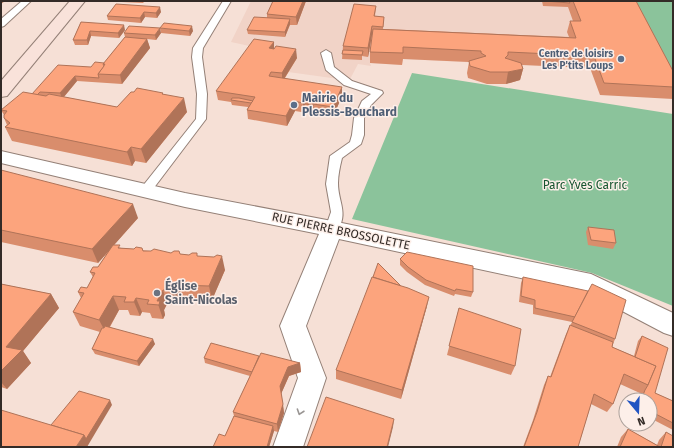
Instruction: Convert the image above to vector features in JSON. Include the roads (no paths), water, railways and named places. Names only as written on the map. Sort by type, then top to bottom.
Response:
[{"type":"street","points":[[1,92],[78,1]]},
{"type":"street","name":"RUE PIERRE BROSSOLETTE","points":[[1,157],[192,202],[332,229],[591,284],[673,325]]},
{"type":"street","points":[[288,447],[312,378],[293,326],[332,229]]},
{"type":"lane","points":[[1,24],[27,1]]},
{"type":"lane","points":[[146,190],[201,118],[202,94],[197,57],[198,48],[227,1]]},
{"type":"lane","points":[[326,53],[329,68],[348,83],[378,93],[366,103],[359,118],[358,135],[355,144],[336,156],[332,184],[338,212],[332,229]]},
{"type":"place","name":"Centre de loisirs Les P'tits Loups","points":[[621,59]]},
{"type":"place","name":"Mairie du Plessis-Bouchard","points":[[294,105]]},
{"type":"place","name":"Église Saint-Nicolas","points":[[157,293]]},
{"type":"park label","name":"Parc Yves Carric","points":[[585,185]]}]
